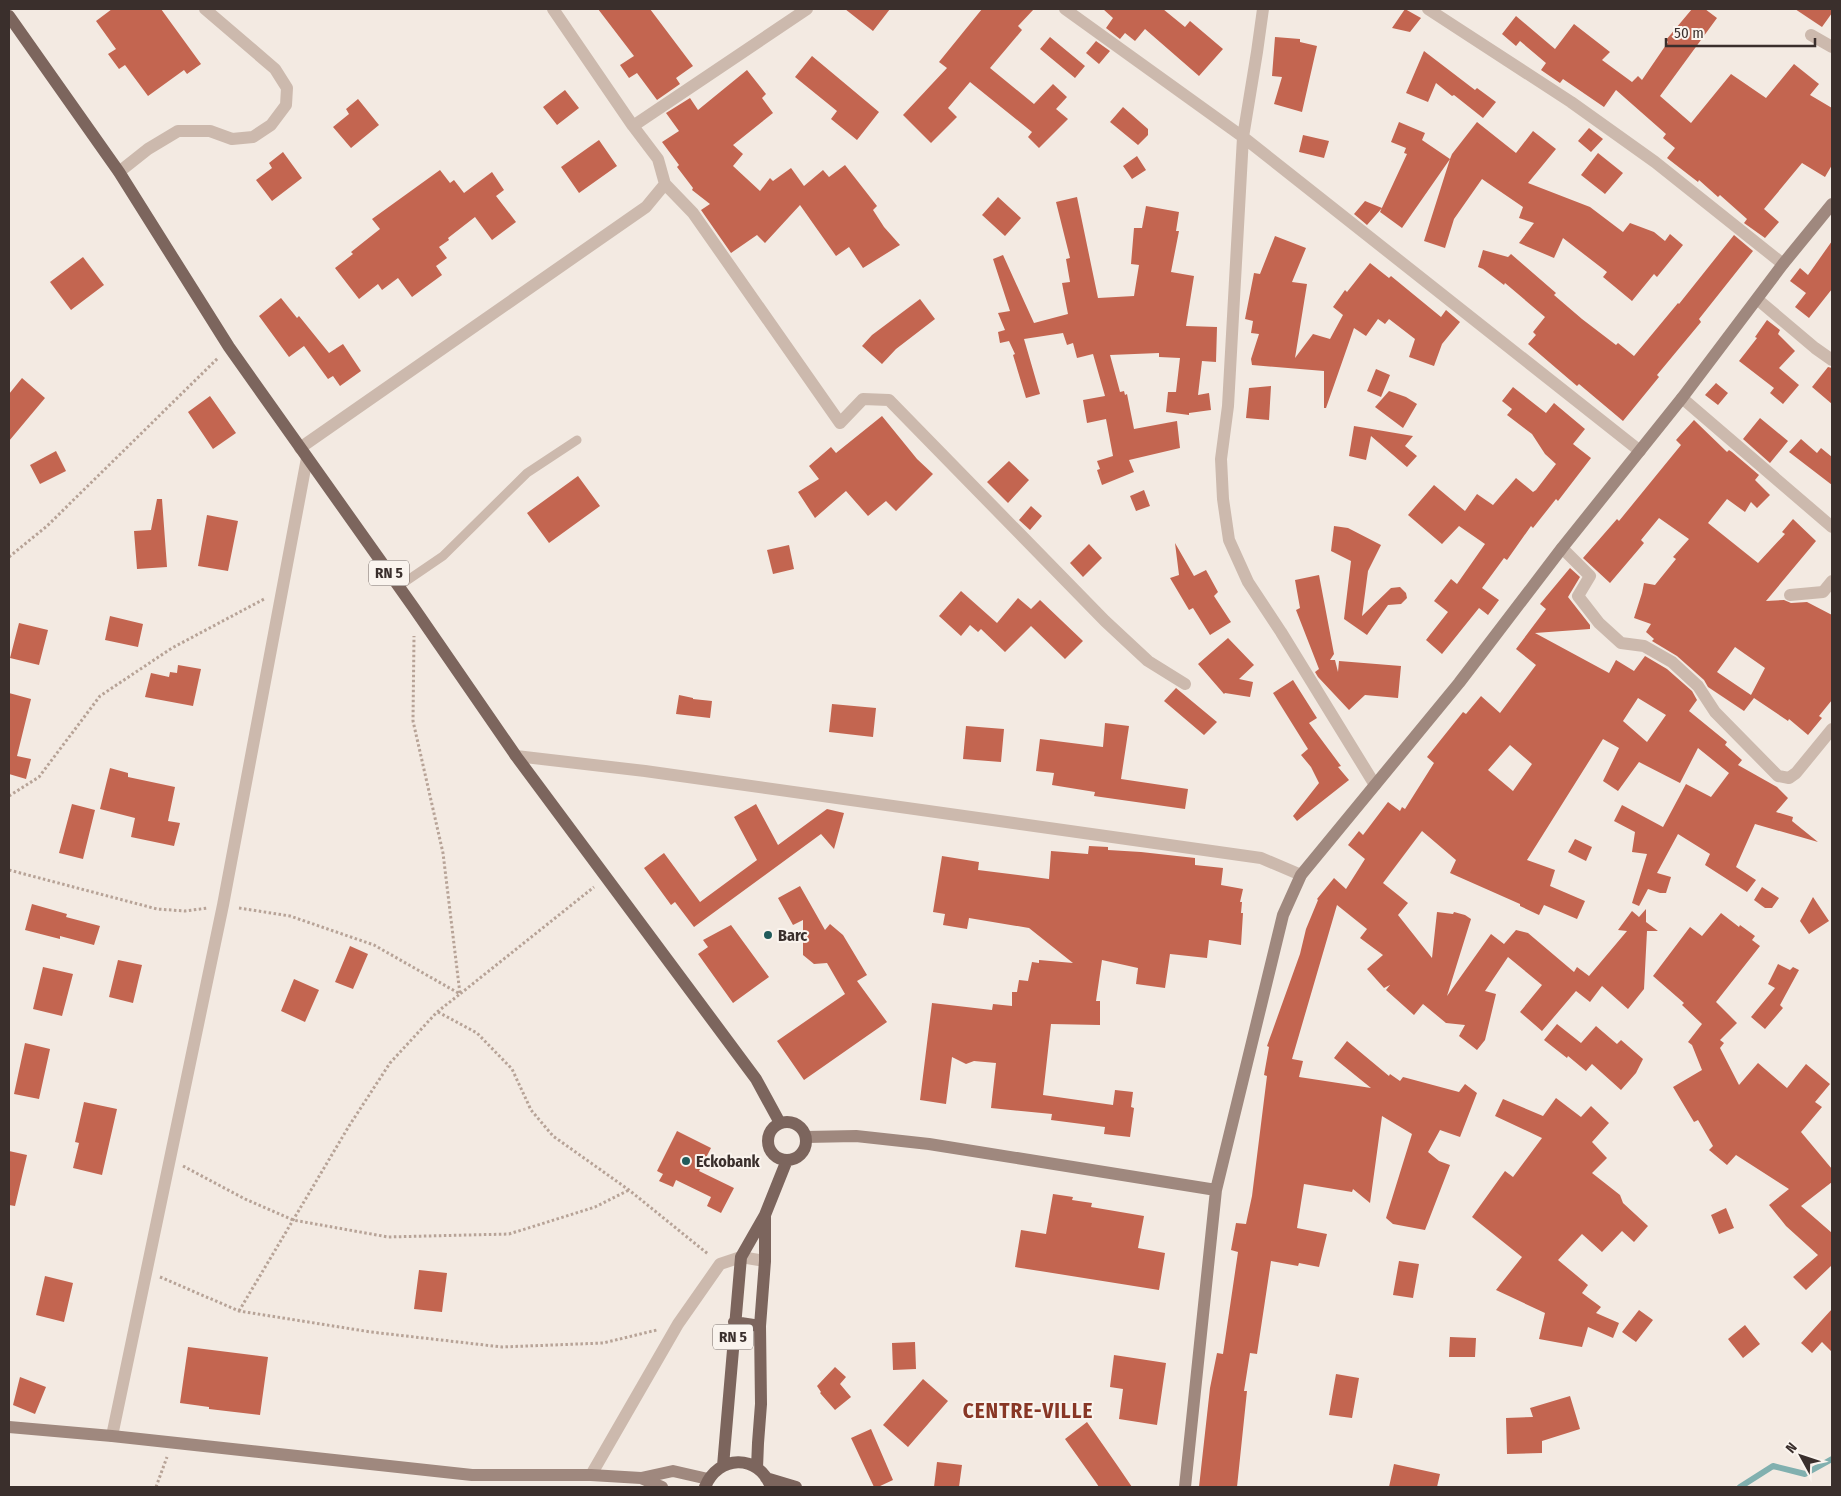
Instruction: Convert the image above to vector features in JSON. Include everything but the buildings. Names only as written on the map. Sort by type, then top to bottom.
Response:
[{"type":"main road","name":"RN 5","points":[[9,16],[119,172],[230,347],[399,586],[516,756],[756,1079],[780,1123]]},
{"type":"main road","points":[[791,1122],[798,1124],[806,1137],[804,1152],[798,1157],[787,1160],[776,1158],[768,1145],[771,1130],[780,1123],[791,1122]]},
{"type":"main road","name":"RN 5","points":[[723,1466],[741,1257],[765,1215],[787,1160]]},
{"type":"main road","name":"RN 5","points":[[765,1215],[765,1261],[760,1326],[761,1404],[758,1443],[765,1478]]},
{"type":"main road","points":[[734,1322],[760,1326]]},
{"type":"main road","points":[[706,1483],[715,1471],[723,1466],[741,1462],[765,1478],[796,1487]]},
{"type":"street","points":[[119,172],[148,149],[178,131],[210,131],[232,139],[253,137],[272,125],[286,105],[287,88],[276,69],[205,9]]},
{"type":"street","points":[[553,9],[633,126],[658,159],[665,184],[693,213],[840,423],[863,399],[890,400],[1104,621],[1148,661],[1185,684]]},
{"type":"street","points":[[633,126],[807,9]]},
{"type":"street","points":[[1065,9],[1243,137],[1640,451]]},
{"type":"street","points":[[1262,9],[1243,137],[1228,406],[1220,459],[1223,499],[1229,540],[1248,582],[1375,784]]},
{"type":"street","points":[[1428,9],[1571,102],[1656,162],[1783,264]]},
{"type":"street","points":[[1811,35],[1832,47]]},
{"type":"street","points":[[112,1436],[223,905],[282,589],[304,453],[646,207],[665,184]]},
{"type":"street","points":[[1185,1487],[1216,1190],[1283,915],[1301,875],[1459,683],[1562,548],[1682,398],[1783,264],[1832,204]]},
{"type":"street","points":[[1757,299],[1832,360]]},
{"type":"street","points":[[1682,398],[1832,527]]},
{"type":"street","points":[[1562,548],[1590,576],[1578,596],[1600,623],[1621,643],[1644,646],[1672,662],[1698,686],[1715,712],[1778,776],[1789,778],[1796,773],[1832,729]]},
{"type":"street","points":[[1790,595],[1823,592],[1832,581]]},
{"type":"street","points":[[516,756],[645,771],[1251,856],[1261,858],[1301,875]]},
{"type":"street","points":[[806,1137],[856,1136],[929,1144],[1216,1190]]},
{"type":"street","points":[[591,1475],[678,1324],[720,1264],[741,1257],[765,1261]]},
{"type":"street","points":[[9,1427],[112,1436],[472,1475],[591,1475],[641,1478],[674,1471],[706,1483]]},
{"type":"street","points":[[641,1478],[662,1487]]},
{"type":"lane","points":[[399,586],[444,556],[527,473],[577,440]]},
{"type":"path","points":[[9,557],[47,526],[230,347]]},
{"type":"path","points":[[9,796],[39,777],[100,696],[172,648],[282,589]]},
{"type":"path","points":[[414,608],[413,721],[443,854],[460,994]]},
{"type":"path","points":[[9,870],[157,909],[185,911],[223,905],[290,916],[374,945],[460,994]]},
{"type":"path","points":[[239,1312],[349,1126],[390,1063],[437,1012],[606,877]]},
{"type":"path","points":[[437,1012],[477,1034],[512,1070],[531,1110],[553,1136],[629,1190],[720,1264]]},
{"type":"path","points":[[169,1158],[245,1200],[293,1220],[388,1237],[509,1234],[595,1207],[629,1190]]},
{"type":"path","points":[[146,1270],[239,1312],[371,1332],[502,1347],[603,1343],[678,1324]]},
{"type":"path","points":[[156,1487],[172,1443]]},
{"type":"waterway","points":[[1740,1487],[1773,1466],[1805,1474],[1832,1459]]},
{"type":"place","name":"Barc","points":[[768,935]]},
{"type":"place","name":"Eckobank","points":[[686,1161]]},
{"type":"district","name":"CENTRE-VILLE","points":[[1028,1411]]}]
